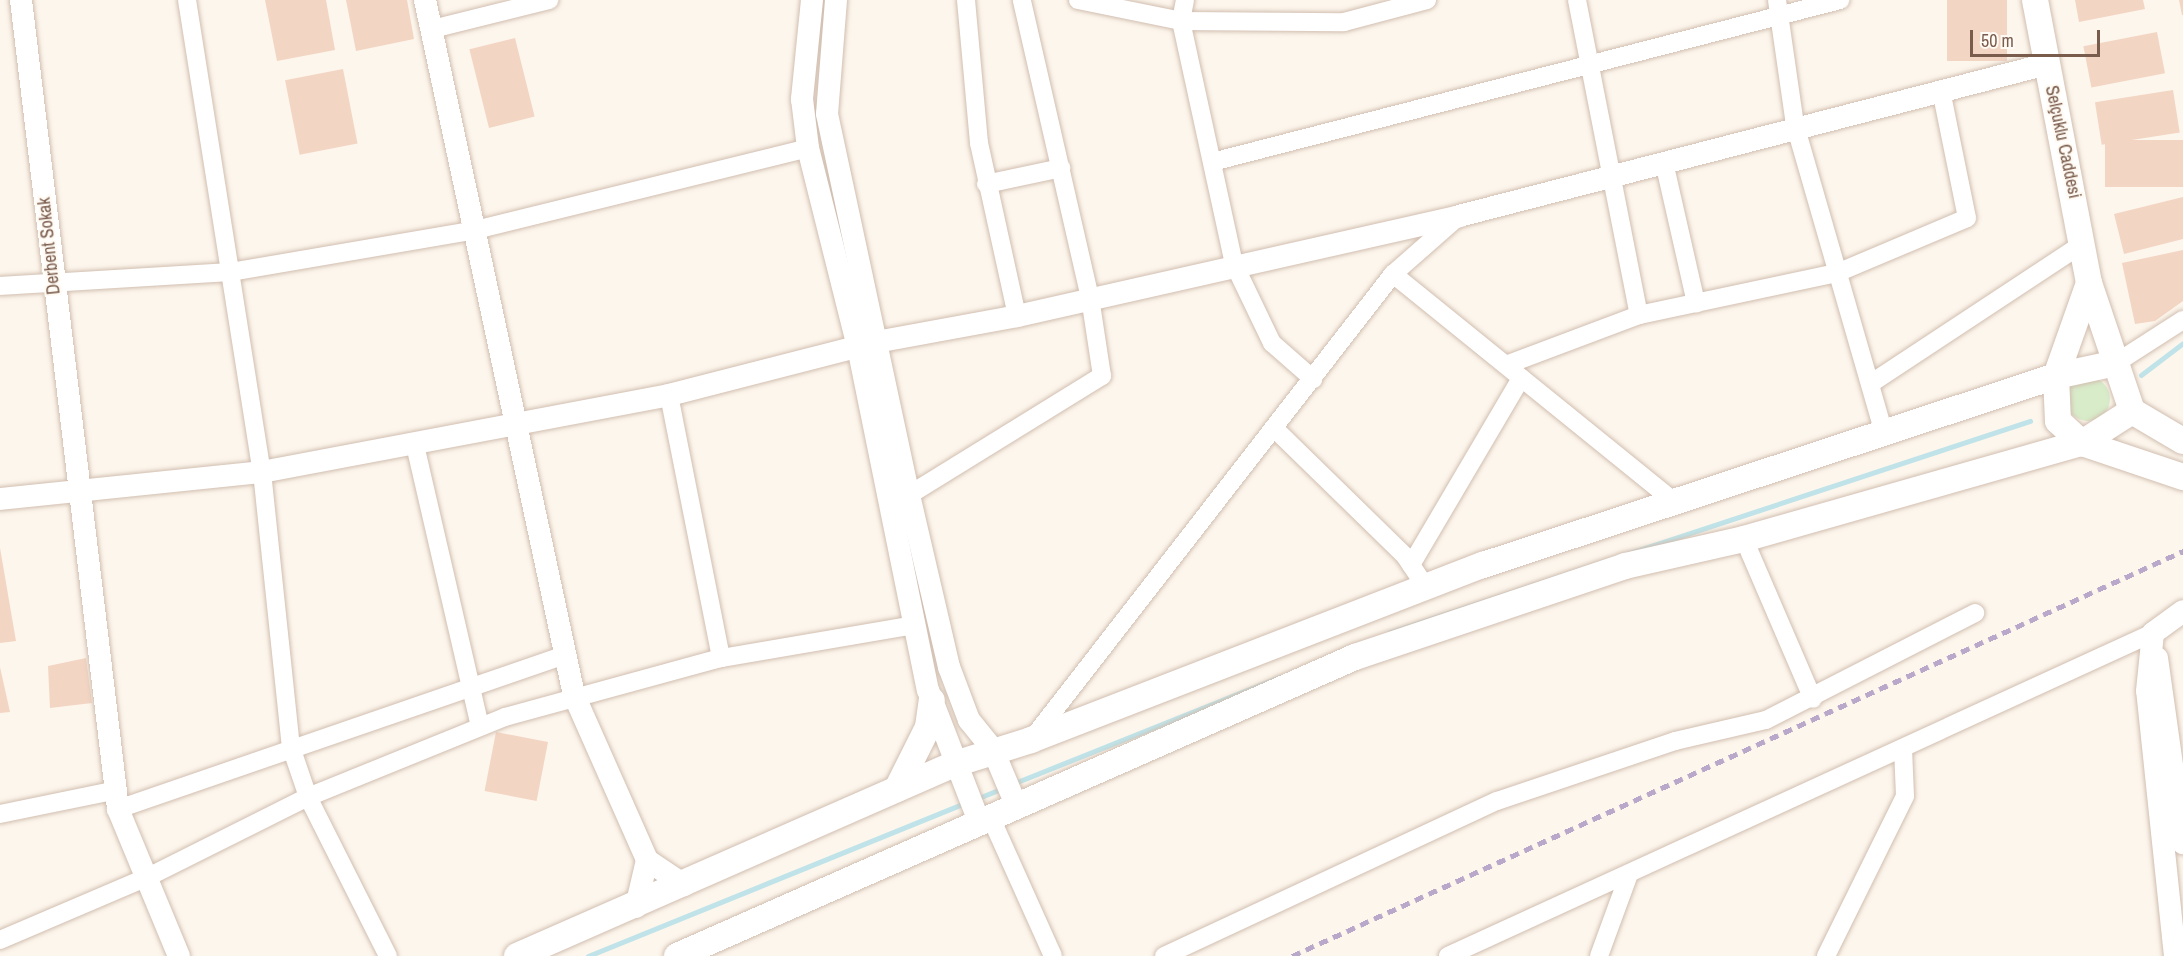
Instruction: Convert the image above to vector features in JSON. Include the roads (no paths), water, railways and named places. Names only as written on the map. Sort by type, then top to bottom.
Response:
[{"type":"main road","name":"Selçuklu Caddesi","points":[[2035,0],[2084,243],[2089,283],[2132,411]]},
{"type":"main road","name":"Selçuklu Caddesi","points":[[2056,376],[2089,283]]},
{"type":"main road","points":[[517,956],[636,907],[897,789],[996,756],[1031,740],[1426,587],[2056,376],[2115,363]]},
{"type":"main road","points":[[2056,376],[2058,421],[2082,443],[2183,477]]},
{"type":"main road","points":[[677,956],[982,818],[1014,801],[1355,657],[1625,566],[1744,539],[2082,443],[2132,411],[2183,441]]},
{"type":"main road","points":[[897,789],[928,727],[932,700]]},
{"type":"street","name":"Derbent Sokak","points":[[21,0],[76,493],[118,799],[179,956]]},
{"type":"street","points":[[187,0],[262,472],[291,747],[308,797],[388,956]]},
{"type":"street","points":[[425,0],[574,695],[647,860],[684,885]]},
{"type":"street","points":[[432,29],[549,0]]},
{"type":"street","points":[[812,0],[802,99],[808,148],[909,495],[949,667],[969,720],[996,756],[1014,801]]},
{"type":"street","points":[[836,0],[827,114],[915,625],[932,700],[958,770],[1053,956]]},
{"type":"street","points":[[966,0],[986,184],[1017,316]]},
{"type":"street","points":[[909,495],[1102,376],[1090,298],[1022,0]]},
{"type":"street","points":[[1078,0],[1181,21],[1344,22],[1427,0]]},
{"type":"street","points":[[1185,0],[1181,21],[1234,264],[1272,343],[1313,379]]},
{"type":"street","points":[[1577,0],[1609,178],[1639,315]]},
{"type":"street","points":[[1212,162],[1588,65],[1778,8],[1840,0]]},
{"type":"street","points":[[1778,8],[1795,125],[1884,433]]},
{"type":"street","points":[[0,499],[76,493],[262,472],[517,427],[669,395],[867,345],[1017,316],[1234,264],[1459,216],[1609,178],[1795,125],[2047,64]]},
{"type":"street","points":[[1506,365],[1639,315],[1837,273],[1967,218],[1941,90]]},
{"type":"street","points":[[0,286],[53,287],[230,272],[475,230],[808,148]]},
{"type":"street","points":[[1664,162],[1696,303]]},
{"type":"street","points":[[986,184],[1060,168]]},
{"type":"street","points":[[1031,740],[1275,429],[1393,274],[1459,216]]},
{"type":"street","points":[[1870,384],[2084,243]]},
{"type":"street","points":[[1393,274],[1676,503]]},
{"type":"street","points":[[2115,363],[2183,320]]},
{"type":"street","points":[[1411,565],[1521,378]]},
{"type":"street","points":[[669,395],[721,658]]},
{"type":"street","points":[[2132,411],[2183,429]]},
{"type":"street","points":[[1275,429],[1411,565],[1426,587]]},
{"type":"street","points":[[415,445],[480,727]]},
{"type":"street","points":[[1744,539],[1813,699]]},
{"type":"street","points":[[1448,956],[2152,633],[2183,611]]},
{"type":"street","points":[[1164,956],[1497,801],[1676,741],[1766,720],[1813,699],[1975,613]]},
{"type":"street","points":[[0,940],[148,877],[308,797],[480,727],[574,695],[721,658],[915,625]]},
{"type":"street","points":[[2152,633],[2183,843]]},
{"type":"street","points":[[2152,633],[2147,691],[2175,956]]},
{"type":"street","points":[[0,814],[118,799],[291,747],[566,655]]},
{"type":"street","points":[[1826,956],[1902,806],[1903,749]]},
{"type":"street","points":[[636,907],[647,860]]},
{"type":"street","points":[[1599,956],[1629,874]]},
{"type":"waterway","points":[[2141,375],[2183,343]]},
{"type":"waterway","points":[[1390,632],[2030,421]]},
{"type":"waterway","points":[[1012,784],[1279,677]]},
{"type":"waterway","points":[[976,799],[1003,788]]},
{"type":"waterway","points":[[588,956],[967,802]]},
{"type":"railway","points":[[1292,956],[2183,551]]}]
